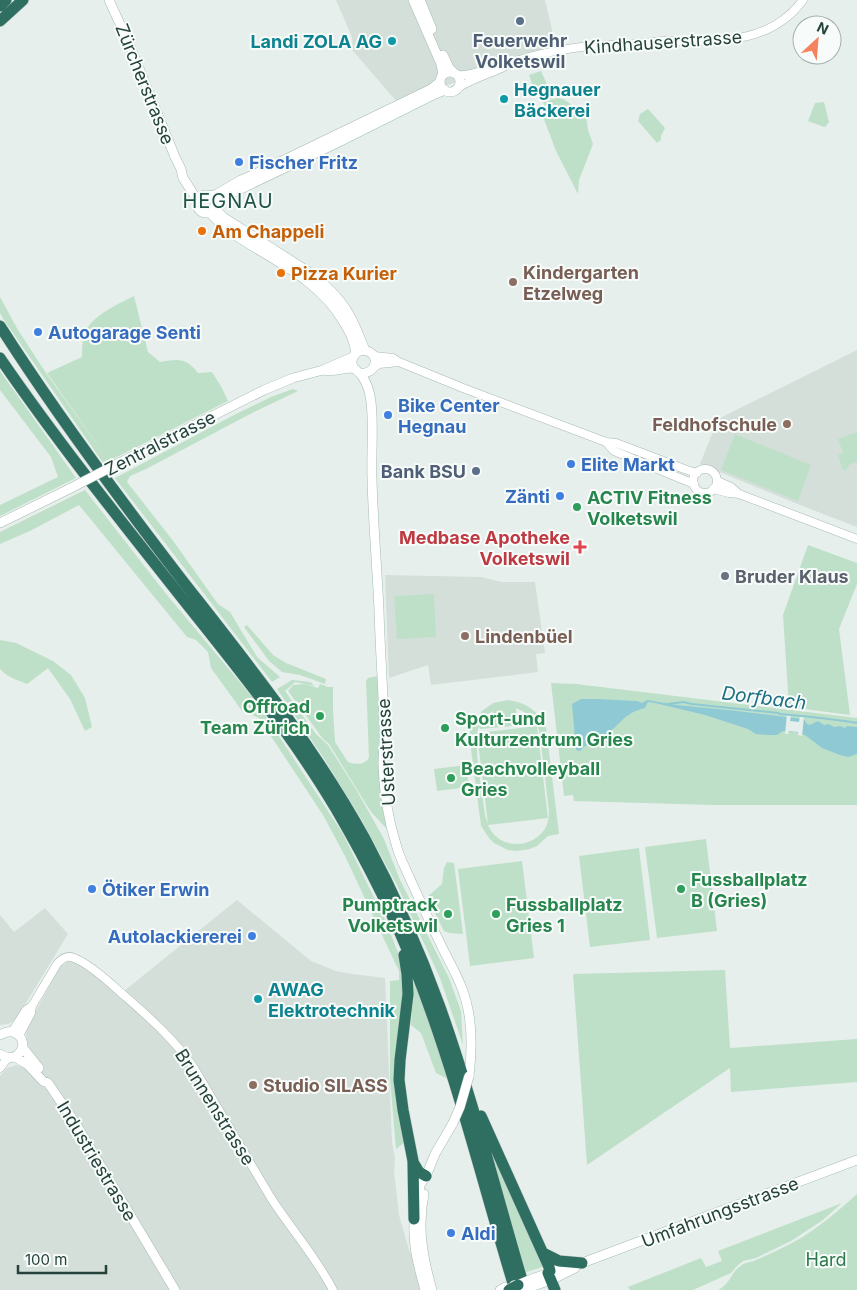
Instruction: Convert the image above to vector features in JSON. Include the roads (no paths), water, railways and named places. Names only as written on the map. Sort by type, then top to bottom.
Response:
[{"type":"highway","points":[[0,6],[6,0]]},
{"type":"highway","points":[[0,21],[23,0]]},
{"type":"highway","points":[[0,326],[80,445],[264,685],[304,741],[329,778],[364,837],[404,916],[436,996],[462,1073],[514,1289]]},
{"type":"highway","points":[[0,358],[74,459],[243,674],[290,737],[348,830],[372,874],[400,934],[427,1001],[454,1082],[514,1289]]},
{"type":"highway","points":[[400,934],[408,988],[399,1080],[413,1161],[414,1218]]},
{"type":"highway","points":[[462,1073],[543,1253],[552,1281]]},
{"type":"highway","points":[[413,1161],[419,1172],[426,1176]]},
{"type":"highway","points":[[543,1253],[559,1261],[582,1264]]},
{"type":"main road","name":"Zürcherstrasse","points":[[109,0],[130,46],[175,157],[181,169],[204,198]]},
{"type":"main road","points":[[413,0],[441,64],[442,82]]},
{"type":"main road","points":[[420,0],[446,62],[460,80],[459,87]]},
{"type":"main road","name":"Kindhauserstrasse","points":[[213,209],[226,196],[435,94],[447,72],[455,73]]},
{"type":"main road","name":"Kindhauserstrasse","points":[[442,82],[453,92],[459,87]]},
{"type":"main road","name":"Kindhauserstrasse","points":[[204,198],[218,194],[241,180],[442,82]]},
{"type":"main road","points":[[204,198],[214,200],[213,209],[204,213],[199,210],[197,204],[204,198]]},
{"type":"main road","name":"Usterstrasse","points":[[213,209],[226,229],[289,268],[316,288],[333,305],[354,340],[358,354],[352,364],[364,370]]},
{"type":"main road","points":[[358,354],[370,352],[374,356]]},
{"type":"main road","name":"Zentralstrasse","points":[[0,523],[264,390],[293,378],[323,370],[358,354]]},
{"type":"main road","name":"Usterstrasse","points":[[364,370],[375,364],[374,356]]},
{"type":"main road","name":"Zentralstrasse","points":[[323,370],[333,372],[364,370]]},
{"type":"main road","name":"Usterstrasse","points":[[364,370],[369,391],[372,421],[372,477],[385,736],[383,764],[387,804],[396,846],[424,911],[463,992],[472,1034],[469,1076],[460,1106],[420,1185],[414,1218],[415,1248],[425,1290]]},
{"type":"main road","name":"Industriestrasse","points":[[7,1033],[22,1041],[22,1048],[46,1076],[48,1083],[74,1121],[175,1290]]},
{"type":"main road","points":[[13,1057],[21,1052],[22,1048]]},
{"type":"main road","name":"Industriestrasse","points":[[0,1054],[6,1057],[13,1057],[28,1064],[43,1081],[48,1083]]},
{"type":"main road","name":"Umfahrungsstrasse","points":[[514,1289],[534,1282],[552,1281],[582,1264],[857,1160]]},
{"type":"main road","name":"Usterstrasse","points":[[426,1176],[421,1230],[424,1257],[432,1290]]},
{"type":"street","name":"Kindhauserstrasse","points":[[455,73],[469,74],[501,62],[512,62],[580,47],[721,40],[754,35],[778,24],[791,14],[803,0]]},
{"type":"street","name":"Kindhauserstrasse","points":[[459,87],[503,68],[512,62]]},
{"type":"street","points":[[374,356],[393,358],[399,362],[606,442],[616,443],[697,473]]},
{"type":"street","name":"Zentralstrasse","points":[[364,370],[379,364],[399,362]]},
{"type":"street","points":[[606,442],[614,451],[694,484]]},
{"type":"street","points":[[717,481],[714,489],[710,492],[702,493],[694,484],[694,478],[697,473],[701,470],[710,470],[717,481],[731,487],[739,494]]},
{"type":"street","points":[[714,489],[739,494],[857,539]]},
{"type":"street","name":"Brunnenstrasse","points":[[7,1033],[32,1013],[32,1006],[60,960],[74,957],[98,973],[174,1043],[187,1059],[275,1204],[333,1290]]},
{"type":"street","points":[[0,1068],[6,1060],[13,1057]]},
{"type":"water","name":"Dorfbach","points":[[581,699],[637,701],[642,703],[647,700],[804,719],[810,725],[818,721],[824,725],[829,724],[834,727],[857,727],[857,754],[848,757],[840,755],[822,748],[805,735],[795,732],[783,731],[777,735],[756,734],[748,729],[705,715],[648,702],[645,708],[632,713],[609,733],[602,738],[593,740],[580,751],[576,750],[572,704]]},
{"type":"waterway","name":"Dorfbach","points":[[668,704],[683,702],[857,723]]},
{"type":"place","name":"Feuerwehr Volketswil","points":[[520,21]]},
{"type":"place","name":"Landi ZOLA AG","points":[[392,41]]},
{"type":"place","name":"Hegnauer Bäckerei","points":[[504,99]]},
{"type":"place","name":"Fischer Fritz","points":[[239,162]]},
{"type":"place","name":"Am Chappeli","points":[[202,231]]},
{"type":"place","name":"Pizza Kurier","points":[[281,273]]},
{"type":"place","name":"Kindergarten Etzelweg","points":[[513,282]]},
{"type":"place","name":"Autogarage Senti","points":[[38,332]]},
{"type":"place","name":"Bike Center Hegnau","points":[[388,415]]},
{"type":"place","name":"Feldhofschule","points":[[787,424]]},
{"type":"place","name":"Elite Markt","points":[[571,464]]},
{"type":"place","name":"Bank BSU","points":[[476,471]]},
{"type":"place","name":"Zänti","points":[[560,496]]},
{"type":"place","name":"ACTIV Fitness Volketswil","points":[[577,507]]},
{"type":"place","name":"Medbase Apotheke Volketswil","points":[[580,547]]},
{"type":"place","name":"Bruder Klaus","points":[[725,576]]},
{"type":"place","name":"Lindenbüel","points":[[465,636]]},
{"type":"place","name":"Offroad Team Zürich","points":[[320,716]]},
{"type":"place","name":"Sport-und Kulturzentrum Gries","points":[[445,728]]},
{"type":"place","name":"Beachvolleyball Gries","points":[[451,778]]},
{"type":"place","name":"Ötiker Erwin","points":[[92,889]]},
{"type":"place","name":"Fussballplatz B (Gries)","points":[[681,889]]},
{"type":"place","name":"Pumptrack Volketswil","points":[[448,914]]},
{"type":"place","name":"Fussballplatz Gries 1","points":[[496,914]]},
{"type":"place","name":"Autolackiererei","points":[[252,936]]},
{"type":"place","name":"AWAG Elektrotechnik","points":[[258,999]]},
{"type":"place","name":"Studio SILASS","points":[[253,1085]]},
{"type":"place","name":"Aldi","points":[[451,1233]]},
{"type":"district","name":"HEGNAU","points":[[228,201]]},
{"type":"park label","name":"Hard","points":[[826,1259]]}]
